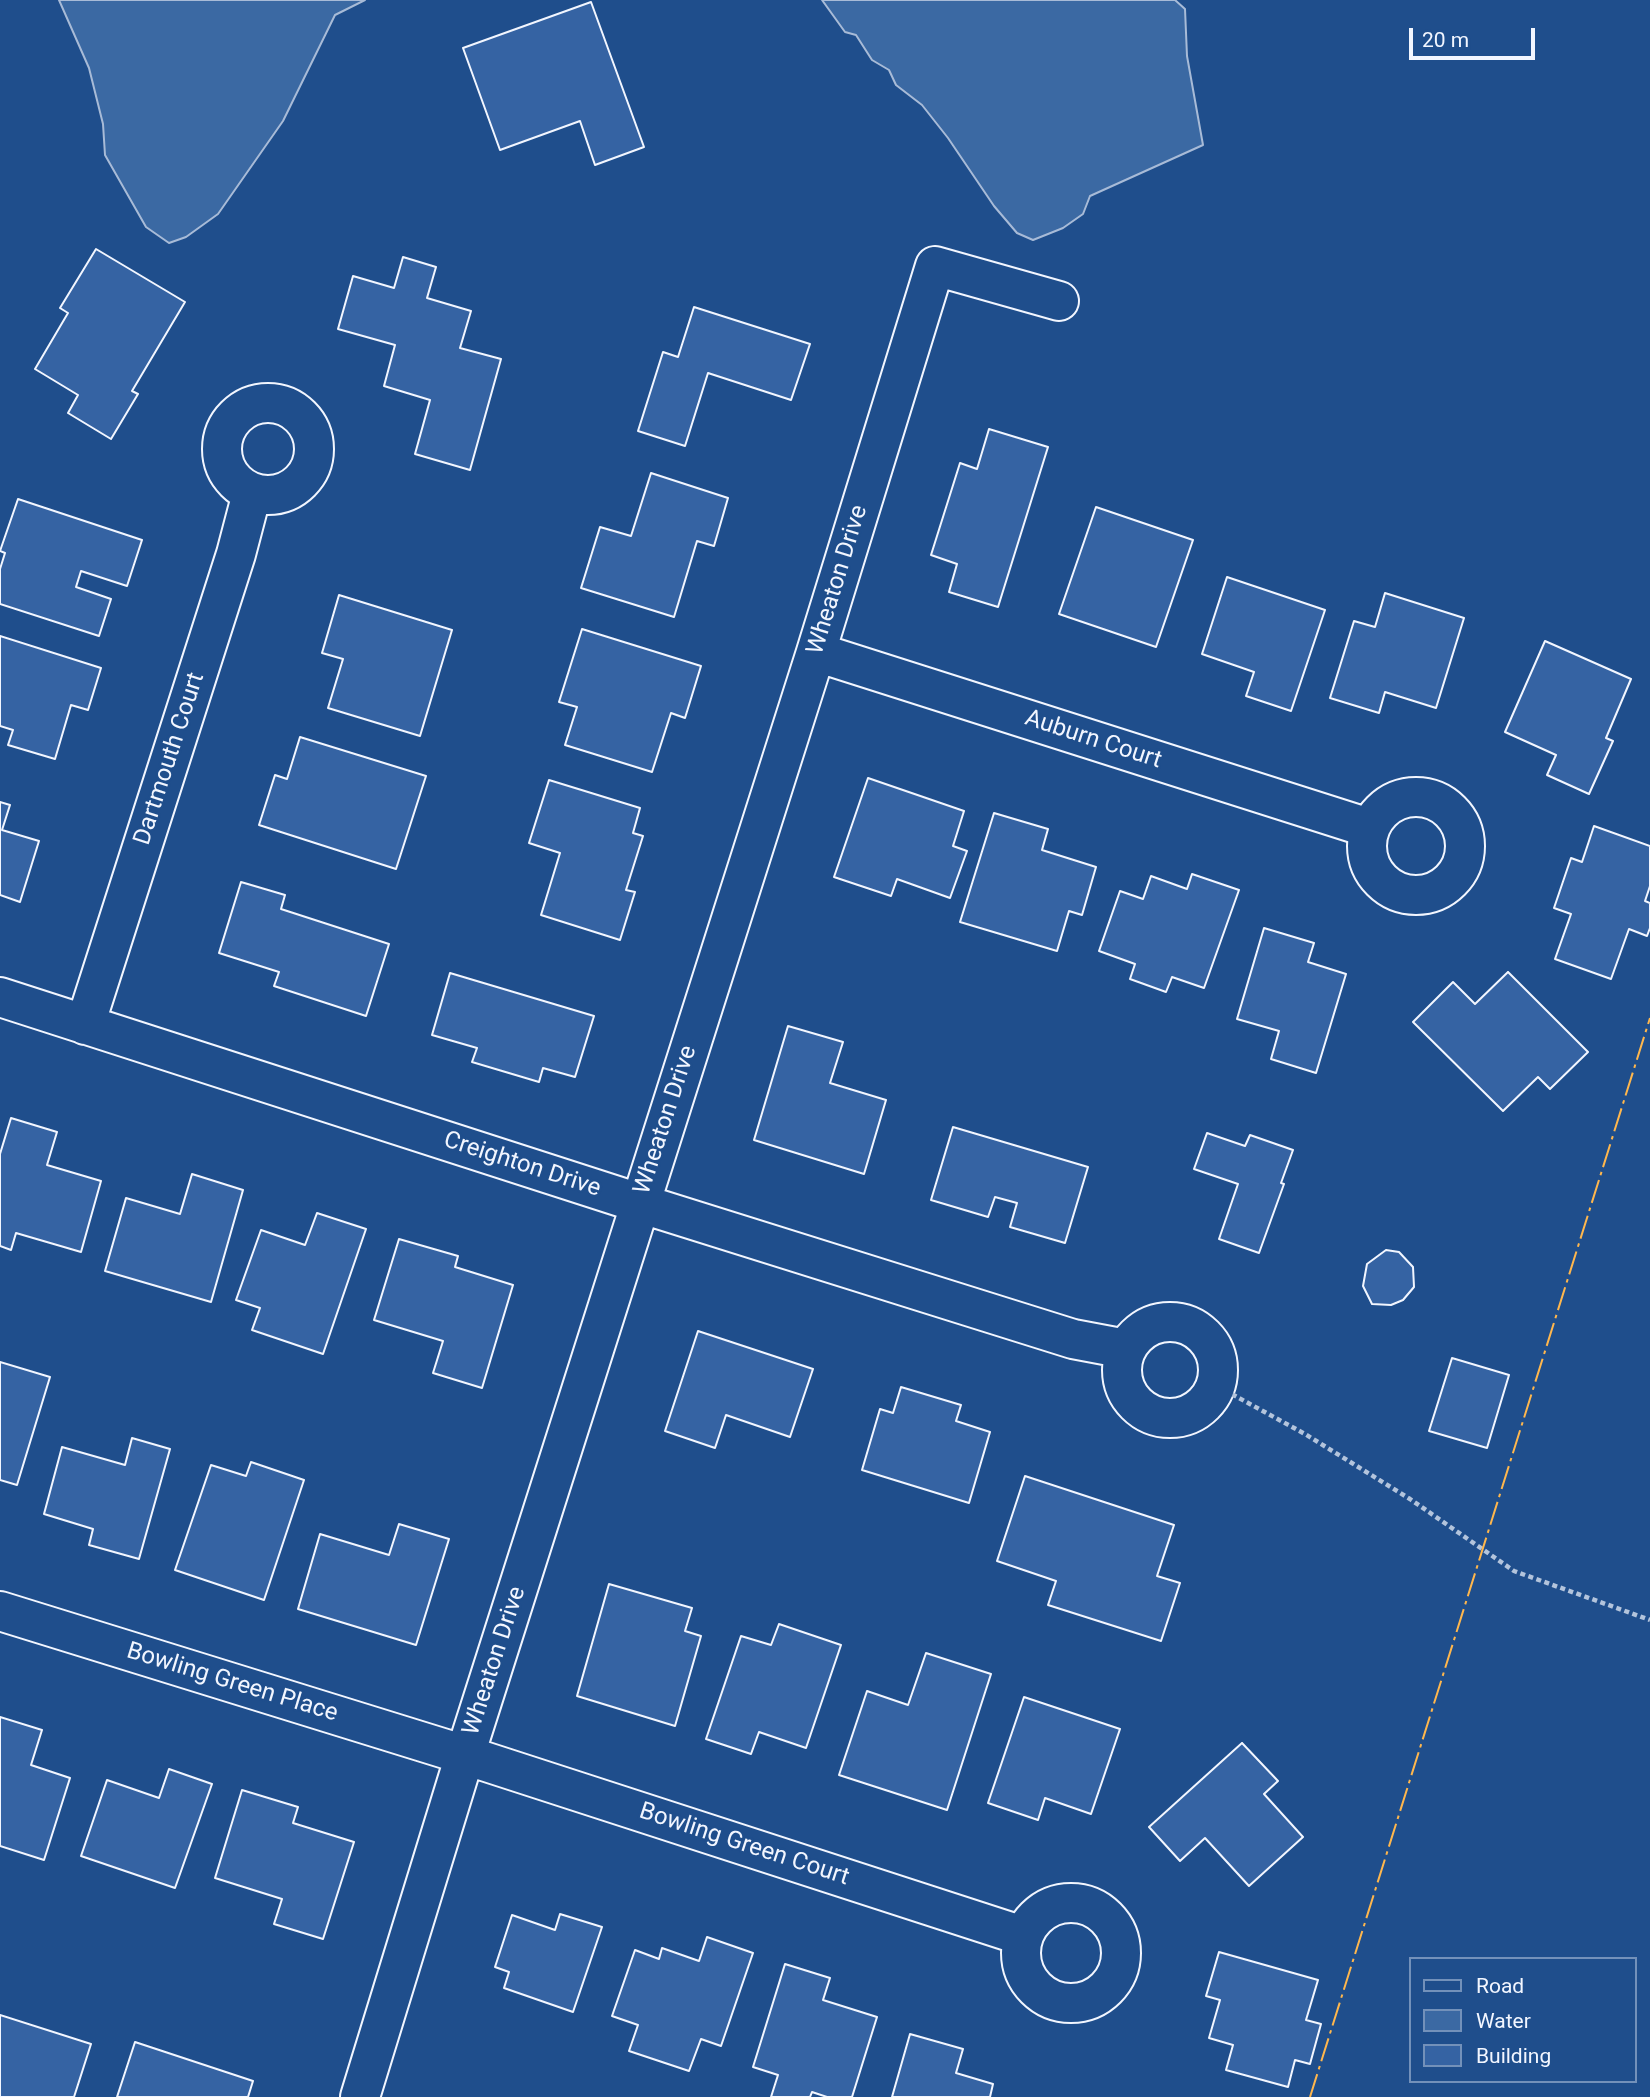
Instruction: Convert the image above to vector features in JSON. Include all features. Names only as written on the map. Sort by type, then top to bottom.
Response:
[{"type":"street","name":"Wheaton Drive","points":[[360,2097],[465,1755],[816,652],[935,266],[1059,301]]},
{"type":"street","name":"Dartmouth Court","points":[[85,1025],[232,567],[252,494]]},
{"type":"street","name":"Auburn Court","points":[[816,652],[1369,828]]},
{"type":"street","name":"Creighton Drive","points":[[0,997],[639,1203],[1073,1339],[1126,1349]]},
{"type":"street","points":[[1161,1321],[1182,1322],[1200,1331],[1215,1349],[1220,1373],[1217,1386],[1209,1401],[1194,1412],[1177,1418],[1161,1418],[1145,1411],[1130,1397],[1122,1379],[1126,1349],[1139,1332],[1161,1321]]},
{"type":"street","name":"Bowling Green Place","points":[[0,1611],[465,1755]]},
{"type":"street","name":"Bowling Green Court","points":[[465,1755],[1023,1936]]},
{"type":"path","points":[[1217,1386],[1305,1434],[1410,1499],[1514,1571],[1650,1620]]},
{"type":"water","points":[[59,0],[365,0],[335,15],[283,121],[218,214],[186,237],[169,243],[146,227],[105,155],[103,124],[89,68]]},
{"type":"water","points":[[822,0],[1175,0],[1185,9],[1187,56],[1203,145],[1090,196],[1083,214],[1063,228],[1033,240],[1017,233],[994,206],[922,105],[896,85],[889,70],[872,60],[856,35],[845,32]]},
{"type":"building","points":[[591,2],[644,147],[595,165],[580,121],[500,150],[463,48]]},
{"type":"building","points":[[96,249],[185,302],[132,391],[138,394],[111,439],[68,413],[78,395],[35,369],[68,313],[60,308]]},
{"type":"building","points":[[403,257],[436,267],[427,298],[471,311],[460,348],[501,359],[470,470],[415,454],[430,400],[384,386],[395,345],[338,329],[353,276],[394,288]]},
{"type":"building","points":[[694,307],[810,344],[791,400],[708,373],[685,446],[638,431],[663,352],[678,357]]},
{"type":"building","points":[[989,429],[1048,447],[998,607],[949,592],[957,564],[931,555],[960,463],[977,469]]},
{"type":"building","points":[[651,473],[728,498],[714,546],[697,541],[674,617],[581,588],[600,527],[631,536]]},
{"type":"building","points":[[18,499],[142,540],[127,586],[81,571],[76,587],[111,599],[99,636],[0,604],[0,569],[5,553],[0,551]]},
{"type":"building","points":[[1096,507],[1193,540],[1156,647],[1059,614]]},
{"type":"building","points":[[1227,577],[1325,610],[1291,711],[1246,696],[1254,672],[1202,654]]},
{"type":"building","points":[[1385,593],[1464,618],[1436,708],[1385,692],[1379,713],[1330,698],[1354,621],[1375,627]]},
{"type":"building","points":[[339,595],[452,630],[420,736],[328,708],[343,659],[322,653]]},
{"type":"building","points":[[582,629],[701,666],[685,718],[671,713],[652,772],[565,745],[577,707],[559,702]]},
{"type":"building","points":[[0,636],[101,668],[88,710],[71,705],[55,759],[8,745],[13,730],[0,726]]},
{"type":"building","points":[[1545,641],[1631,679],[1606,738],[1613,741],[1589,794],[1547,775],[1556,755],[1505,732]]},
{"type":"building","points":[[300,737],[426,776],[396,869],[259,825],[275,775],[287,779]]},
{"type":"building","points":[[868,778],[964,811],[953,846],[967,851],[950,898],[897,879],[891,896],[834,877]]},
{"type":"building","points":[[549,780],[640,808],[633,833],[643,836],[626,890],[635,892],[620,940],[541,915],[560,853],[529,843]]},
{"type":"building","points":[[0,802],[10,805],[2,830],[39,841],[20,902],[0,895]]},
{"type":"building","points":[[994,813],[1048,829],[1042,850],[1096,867],[1082,915],[1069,911],[1057,951],[960,922]]},
{"type":"building","points":[[1594,826],[1650,846],[1650,886],[1645,901],[1650,903],[1650,928],[1647,936],[1629,929],[1611,979],[1555,959],[1571,914],[1554,908],[1571,858],[1582,862]]},
{"type":"building","points":[[1192,874],[1239,890],[1204,988],[1172,977],[1166,992],[1130,979],[1135,964],[1099,951],[1120,891],[1143,899],[1151,876],[1187,889]]},
{"type":"building","points":[[241,882],[285,895],[281,909],[389,944],[366,1016],[274,986],[279,972],[219,953]]},
{"type":"building","points":[[1264,928],[1314,943],[1308,962],[1346,974],[1316,1073],[1271,1059],[1279,1031],[1237,1019]]},
{"type":"building","points":[[1508,972],[1588,1052],[1550,1089],[1538,1077],[1503,1111],[1413,1022],[1453,982],[1475,1004]]},
{"type":"building","points":[[450,973],[594,1016],[575,1077],[543,1068],[539,1082],[472,1062],[477,1048],[432,1035]]},
{"type":"building","points":[[788,1026],[843,1042],[830,1083],[886,1100],[864,1174],[754,1140]]},
{"type":"building","points":[[11,1118],[57,1132],[47,1165],[101,1181],[81,1252],[16,1233],[11,1250],[0,1246],[0,1154]]},
{"type":"building","points":[[953,1127],[1088,1167],[1065,1243],[1010,1227],[1017,1203],[995,1197],[988,1217],[931,1200]]},
{"type":"building","points":[[1207,1133],[1245,1146],[1250,1135],[1293,1150],[1281,1183],[1284,1184],[1259,1253],[1219,1239],[1238,1184],[1194,1169]]},
{"type":"building","points":[[192,1174],[243,1190],[211,1302],[105,1271],[126,1198],[180,1214]]},
{"type":"building","points":[[317,1213],[366,1229],[323,1354],[252,1330],[260,1308],[236,1300],[261,1230],[305,1245]]},
{"type":"building","points":[[399,1239],[458,1256],[455,1267],[513,1285],[482,1388],[433,1373],[443,1341],[374,1320]]},
{"type":"building","points":[[1386,1250],[1399,1252],[1413,1267],[1414,1287],[1403,1300],[1391,1305],[1372,1304],[1363,1286],[1367,1264]]},
{"type":"building","points":[[698,1331],[813,1369],[790,1437],[726,1415],[715,1448],[665,1431]]},
{"type":"building","points":[[1452,1358],[1509,1375],[1487,1448],[1429,1431]]},
{"type":"building","points":[[0,1362],[50,1377],[17,1485],[0,1480]]},
{"type":"building","points":[[901,1387],[961,1405],[956,1421],[990,1432],[969,1503],[862,1470],[880,1409],[893,1413]]},
{"type":"building","points":[[132,1438],[170,1449],[139,1559],[89,1545],[93,1529],[44,1514],[62,1447],[125,1465]]},
{"type":"building","points":[[251,1462],[304,1480],[264,1600],[175,1570],[211,1465],[246,1476]]},
{"type":"building","points":[[1025,1476],[1174,1525],[1157,1576],[1180,1583],[1161,1641],[1048,1605],[1056,1581],[997,1561]]},
{"type":"building","points":[[399,1524],[449,1539],[416,1645],[298,1609],[320,1534],[389,1555]]},
{"type":"building","points":[[609,1584],[692,1608],[685,1631],[701,1636],[675,1726],[577,1696]]},
{"type":"building","points":[[779,1624],[841,1645],[806,1748],[759,1732],[751,1754],[706,1739],[741,1636],[771,1645]]},
{"type":"building","points":[[926,1653],[991,1674],[947,1810],[839,1775],[867,1691],[908,1705]]},
{"type":"building","points":[[1024,1697],[1120,1729],[1091,1814],[1045,1798],[1038,1820],[988,1803]]},
{"type":"building","points":[[0,1717],[42,1730],[31,1765],[70,1778],[44,1860],[0,1846]]},
{"type":"building","points":[[1242,1743],[1278,1781],[1264,1794],[1303,1837],[1249,1886],[1205,1838],[1180,1861],[1149,1827]]},
{"type":"building","points":[[169,1769],[212,1784],[175,1888],[81,1856],[107,1780],[159,1798]]},
{"type":"building","points":[[242,1790],[298,1807],[293,1823],[354,1842],[323,1939],[274,1924],[282,1899],[215,1878]]},
{"type":"building","points":[[560,1914],[602,1927],[573,2012],[504,1988],[509,1972],[495,1967],[512,1915],[555,1930]]},
{"type":"building","points":[[707,1937],[753,1953],[721,2046],[701,2039],[689,2071],[629,2051],[638,2025],[612,2016],[635,1950],[659,1959],[662,1948],[699,1961]]},
{"type":"building","points":[[1219,1952],[1318,1980],[1306,2020],[1321,2024],[1310,2064],[1295,2060],[1288,2087],[1226,2070],[1233,2045],[1209,2038],[1220,2000],[1206,1996]]},
{"type":"building","points":[[785,1964],[830,1978],[823,2000],[877,2017],[852,2097],[827,2097],[812,2092],[810,2097],[771,2097],[778,2075],[753,2067]]},
{"type":"building","points":[[0,2015],[91,2044],[74,2097],[0,2097]]},
{"type":"building","points":[[910,2034],[963,2049],[956,2073],[993,2084],[990,2097],[892,2097]]},
{"type":"building","points":[[135,2042],[253,2081],[248,2097],[117,2097]]},
{"type":"power","points":[[1310,2097],[1650,1018]]}]
